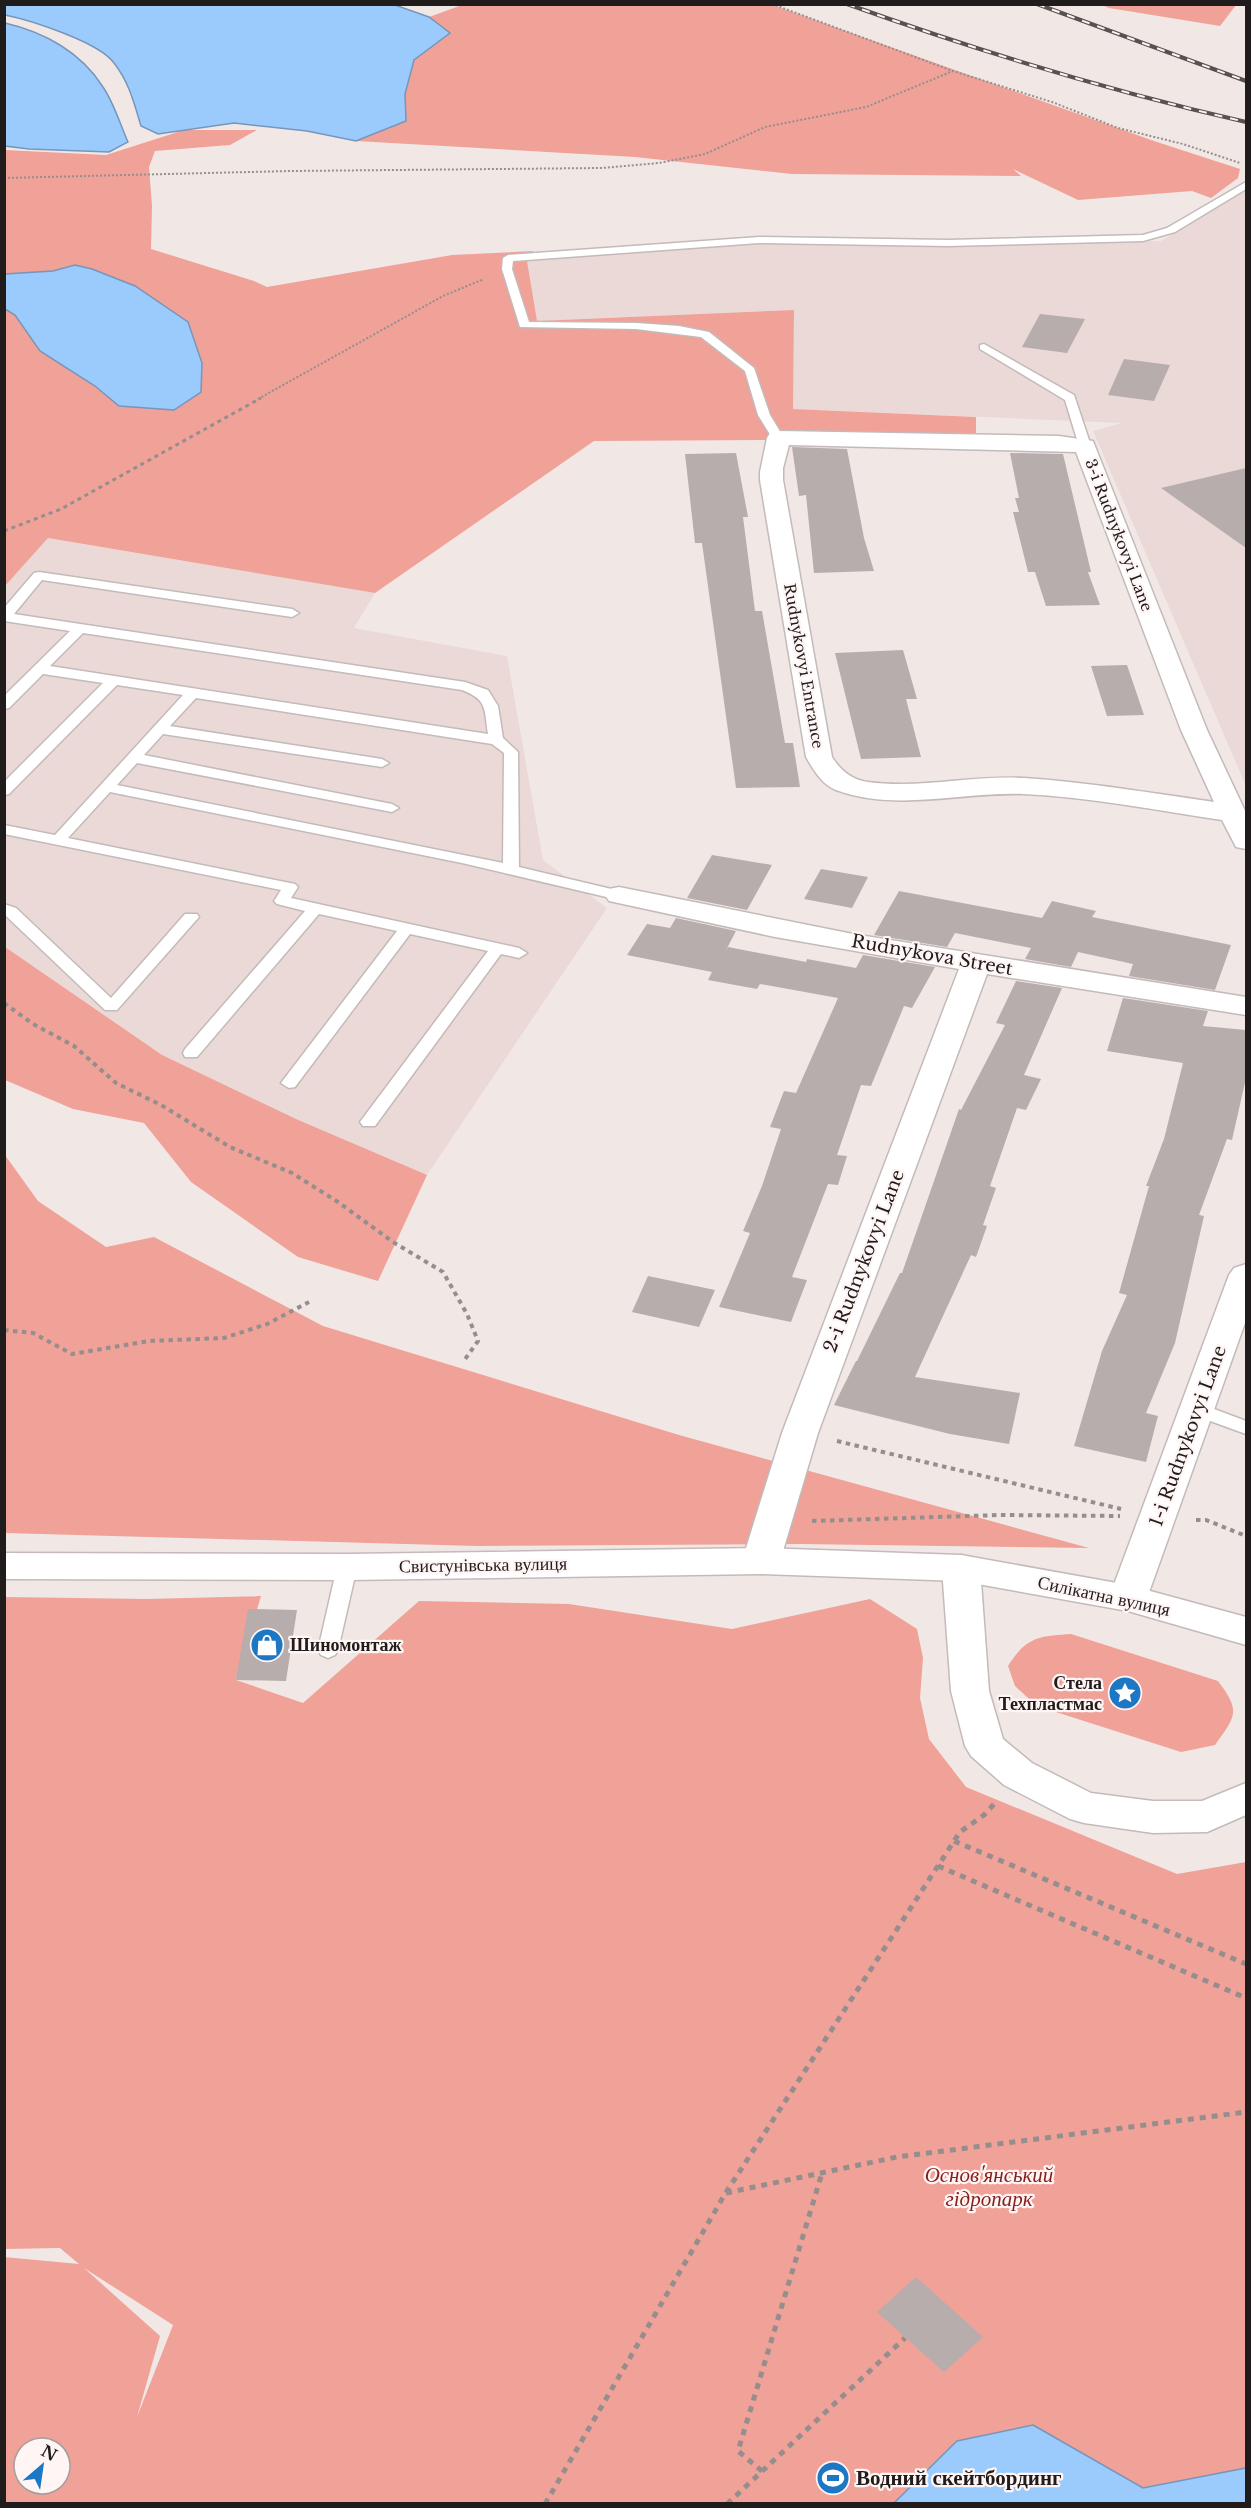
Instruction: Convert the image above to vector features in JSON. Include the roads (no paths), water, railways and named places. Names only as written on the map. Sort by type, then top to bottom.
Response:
[{"type":"street","name":"3-i Rudnykovyi Lane","points":[[778,438],[1047,443],[1085,446],[1194,730],[1246,841]]},
{"type":"street","name":"Rudnykovyi Entrance","points":[[778,438],[779,444],[774,454],[771,472],[819,757],[829,772],[843,784],[867,790],[894,792],[1022,786],[1109,795],[1232,813]]},
{"type":"street","name":"Rudnykova Street","points":[[619,895],[721,918],[976,963],[1246,1006]]},
{"type":"street","name":"2-i Rudnykovyi Lane","points":[[761,1561],[800,1433],[976,963]]},
{"type":"street","name":"1-i Rudnykovyi Lane","points":[[1128,1598],[1246,1275]]},
{"type":"street","name":"Свистунівська вулиця","points":[[4,1566],[347,1567],[761,1561],[961,1568]]},
{"type":"street","name":"Силікатна вулиця","points":[[961,1568],[1128,1598],[1246,1631]]},
{"type":"street","points":[[961,1568],[970,1690],[985,1746],[1018,1774],[1084,1808],[1153,1817],[1207,1816],[1246,1797]]},
{"type":"lane","points":[[778,438],[764,415],[750,370],[705,334],[679,328],[524,325],[507,269],[508,258],[759,240],[948,243],[1143,238],[1171,230],[1246,185]]},
{"type":"lane","points":[[984,347],[1070,398],[1085,446]]},
{"type":"lane","points":[[5,617],[39,576],[292,613]]},
{"type":"lane","points":[[5,617],[465,686],[483,693],[491,706],[496,740]]},
{"type":"lane","points":[[4,705],[80,628]]},
{"type":"lane","points":[[40,669],[496,740],[511,752],[513,843],[511,870]]},
{"type":"lane","points":[[4,791],[112,682]]},
{"type":"lane","points":[[58,840],[193,693]]},
{"type":"lane","points":[[161,729],[382,763]]},
{"type":"lane","points":[[134,758],[392,808]]},
{"type":"lane","points":[[107,787],[511,870],[619,895]]},
{"type":"lane","points":[[4,829],[290,887],[282,901],[519,953]]},
{"type":"lane","points":[[191,1053],[316,908]]},
{"type":"lane","points":[[4,909],[10,911],[111,1007],[190,917]]},
{"type":"lane","points":[[289,1083],[406,929]]},
{"type":"lane","points":[[369,1122],[497,949]]},
{"type":"lane","points":[[1198,1409],[1246,1428]]},
{"type":"lane","points":[[328,1650],[347,1567]]},
{"type":"water","points":[[4,5],[395,5],[429,17],[450,33],[414,60],[405,94],[406,121],[356,141],[307,131],[234,123],[158,134],[141,126],[124,78],[106,55],[63,33],[5,15]]},
{"type":"water","points":[[5,23],[47,38],[84,63],[107,93],[128,142],[109,152],[5,146]]},
{"type":"water","points":[[75,265],[92,269],[135,286],[188,322],[202,363],[201,392],[174,410],[119,406],[95,386],[40,351],[15,315],[5,309],[5,274],[53,271]]},
{"type":"water","points":[[1033,2425],[1143,2488],[1246,2468],[1246,2503],[894,2503],[957,2441]]},
{"type":"railway","points":[[847,4],[1045,69],[1246,122]]},
{"type":"railway","points":[[1037,4],[1246,81]]},
{"type":"place","name":"Шиномонтаж","points":[[267,1645]]},
{"type":"place","name":"Стела Техпластмас","points":[[1125,1693]]},
{"type":"place","name":"Водний скейтбординг","points":[[833,2478]]},
{"type":"park label","name":"Основ'янський гідропарк","points":[[989,2187]]}]
